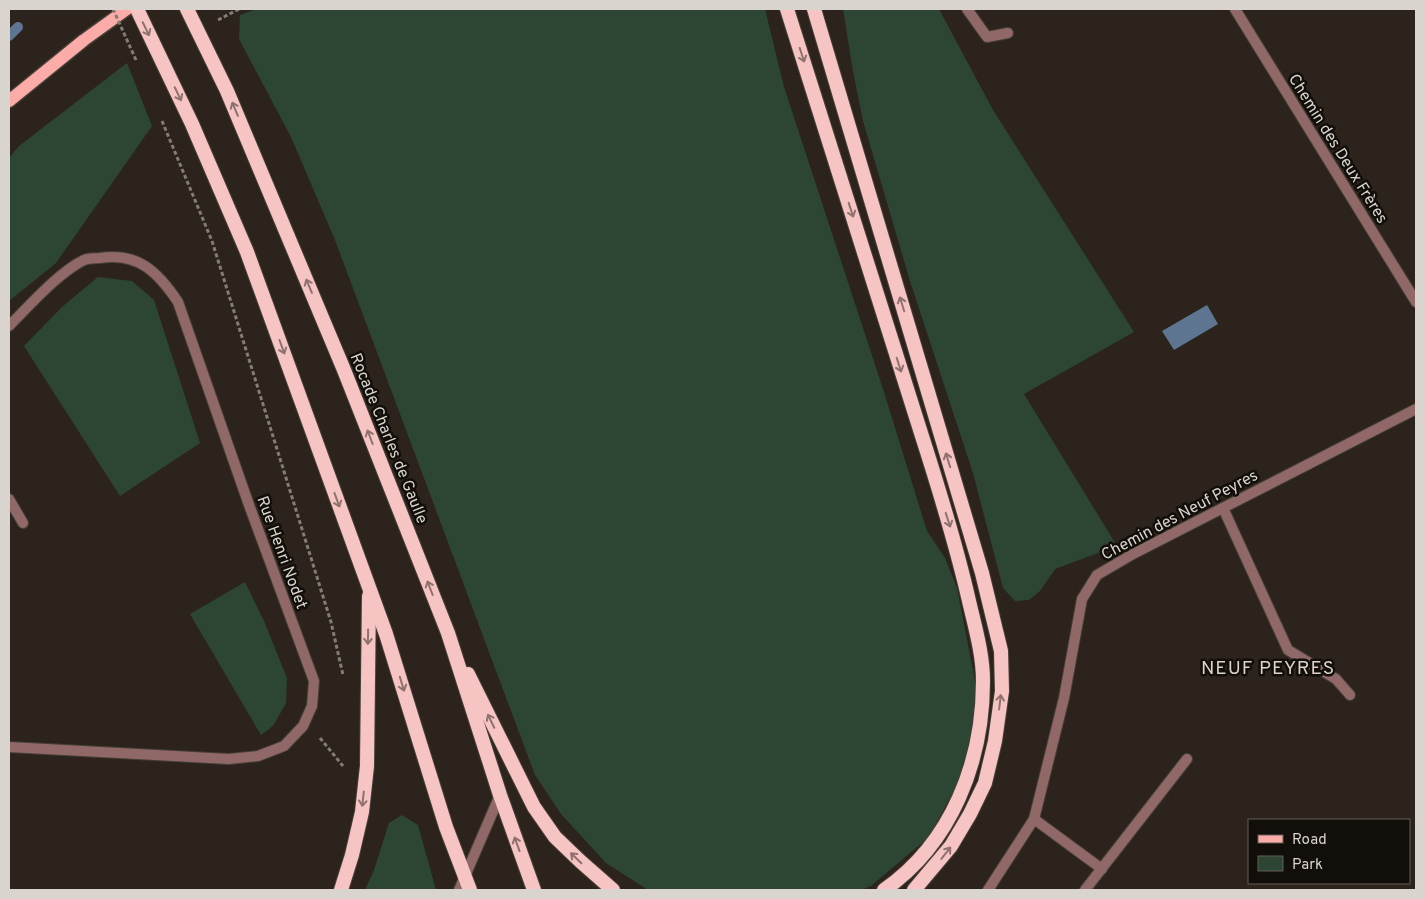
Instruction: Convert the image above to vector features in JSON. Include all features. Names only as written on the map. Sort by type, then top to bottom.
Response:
[{"type":"highway","points":[[137,9],[192,124],[247,252],[386,634],[465,886]]},
{"type":"highway","name":"Rocade Charles de Gaulle","points":[[187,9],[227,91],[344,370],[448,633],[500,795],[534,890]]},
{"type":"highway","points":[[787,9],[956,543],[977,635],[983,678],[981,727],[961,795],[944,829],[916,864],[884,890]]},
{"type":"highway","points":[[814,9],[979,563],[1001,651],[1002,691],[995,740],[985,783],[970,814],[950,846],[914,890]]},
{"type":"highway","points":[[341,890],[352,855],[362,812],[367,766],[369,588]]},
{"type":"highway","points":[[448,633],[534,807],[555,837],[613,890]]},
{"type":"main road","points":[[10,101],[84,40],[127,9]]},
{"type":"street","points":[[967,9],[987,36],[1008,33]]},
{"type":"street","name":"Chemin des Deux Frères","points":[[1235,9],[1416,302]]},
{"type":"street","name":"Rue Henri Nodet","points":[[9,326],[65,273],[85,260],[112,256],[132,260],[150,269],[164,282],[178,302],[249,505],[314,681],[312,706],[303,726],[284,746],[258,756],[229,759],[9,747]]},
{"type":"street","name":"Chemin des Neuf Peyres","points":[[988,890],[1034,819],[1064,698],[1082,599],[1097,575],[1133,554],[1416,409]]},
{"type":"street","points":[[9,499],[24,523]]},
{"type":"street","points":[[1223,508],[1288,650],[1336,679],[1350,695]]},
{"type":"street","points":[[1085,890],[1188,759]]},
{"type":"street","points":[[465,886],[500,795]]},
{"type":"street","points":[[1034,819],[1102,869]]},
{"type":"path","points":[[113,9],[136,60]]},
{"type":"path","points":[[218,20],[239,9]]},
{"type":"path","points":[[159,115],[212,242],[330,622],[344,679]]},
{"type":"path","points":[[303,726],[324,740],[342,765],[350,768]]},
{"type":"green space","points":[[257,9],[765,9],[784,87],[883,389],[927,531],[945,558],[957,588],[977,691],[965,770],[929,837],[871,886],[861,890],[648,890],[606,863],[561,814],[535,775],[335,240],[291,137],[239,39],[240,15]]},
{"type":"green space","points":[[843,9],[939,9],[993,110],[1134,332],[1024,394],[1117,546],[1055,569],[1040,591],[1029,600],[1015,601],[1003,588],[973,473],[910,281],[863,121]]},
{"type":"green space","points":[[127,63],[152,126],[56,263],[9,301],[9,158],[19,146]]},
{"type":"green space","points":[[98,277],[132,281],[154,300],[200,443],[120,496],[24,346],[62,307]]},
{"type":"green space","points":[[245,582],[264,621],[287,678],[286,703],[273,726],[261,735],[190,614]]},
{"type":"green space","points":[[402,815],[418,825],[436,890],[365,890],[374,870],[389,823]]},
{"type":"water","points":[[1207,305],[1218,324],[1174,350],[1162,331]]},
{"type":"waterway","points":[[9,36],[18,27]]},
{"type":"district","name":"NEUF PEYRES","points":[[1268,667]]}]
